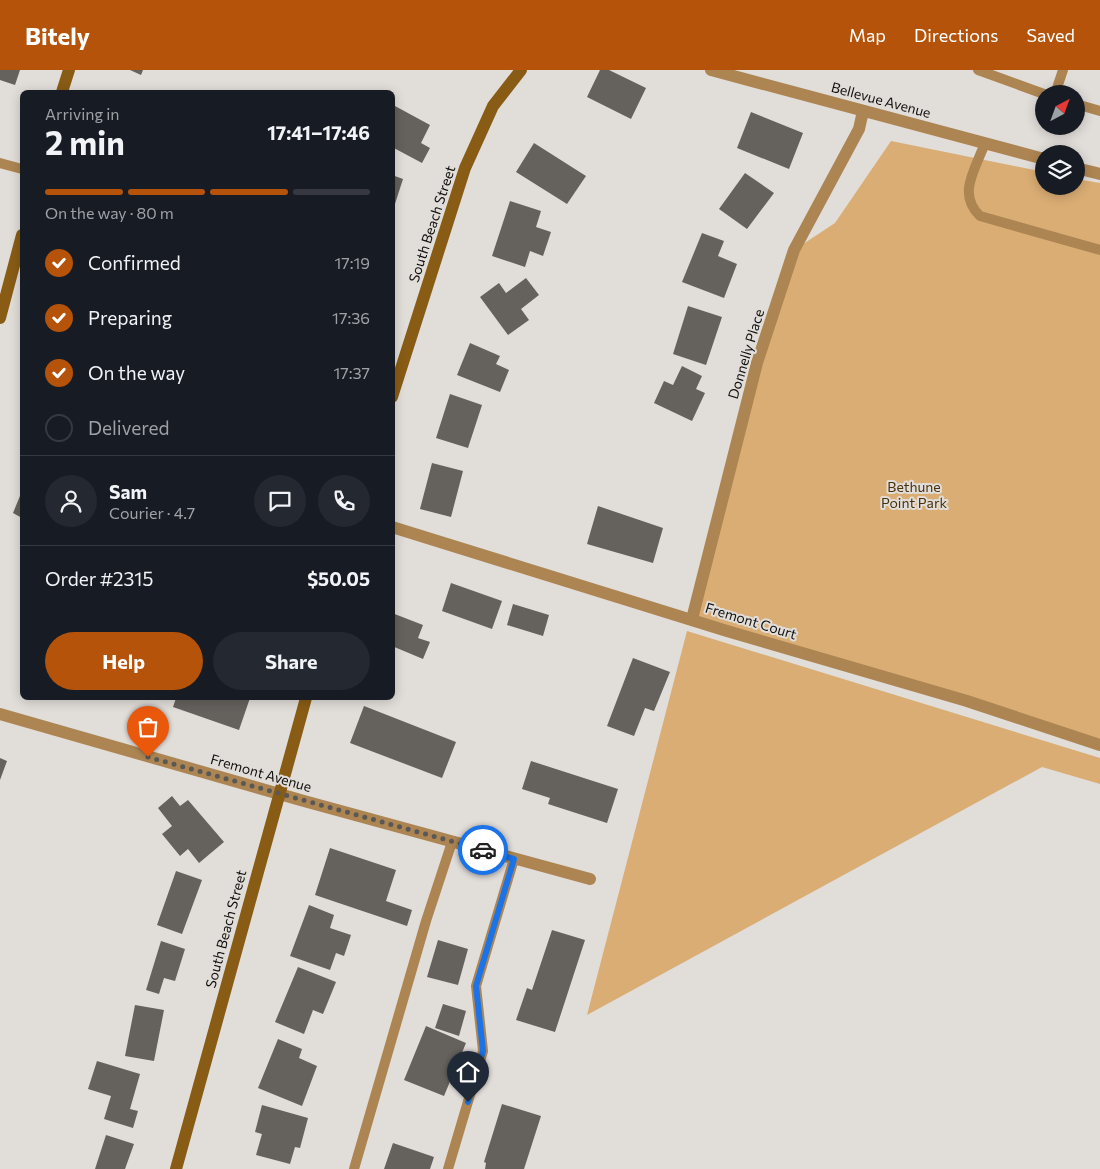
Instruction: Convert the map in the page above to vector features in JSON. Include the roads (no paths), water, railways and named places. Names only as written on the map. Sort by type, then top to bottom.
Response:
[{"type":"street","points":[[63,90],[69,70]]},
{"type":"street","name":"South Beach Street","points":[[395,388],[465,168],[493,106],[521,70]]},
{"type":"street","name":"Bellevue Avenue","points":[[711,70],[1035,157]]},
{"type":"street","name":"Donnelly Place","points":[[692,619],[757,363],[794,250],[859,129],[863,111]]},
{"type":"street","points":[[1085,170],[1100,174]]},
{"type":"street","points":[[0,318],[20,242]]},
{"type":"street","name":"Fremont Court","points":[[395,528],[966,701],[1100,745]]},
{"type":"street","name":"South Beach Street","points":[[176,1169],[305,700]]},
{"type":"street","name":"Fremont Avenue","points":[[0,714],[278,794],[590,879]]},
{"type":"lane","points":[[978,70],[1035,91]]},
{"type":"lane","points":[[1058,85],[1063,70]]},
{"type":"lane","points":[[1085,107],[1100,111]]},
{"type":"lane","points":[[985,143],[967,192],[970,207],[980,216],[1100,250]]},
{"type":"lane","points":[[0,163],[20,169]]},
{"type":"lane","points":[[354,1169],[426,921],[452,842]]},
{"type":"lane","points":[[448,1169],[483,1051],[476,986],[514,859]]},
{"type":"park label","name":"Bethune Point Park","points":[[914,496]]}]
